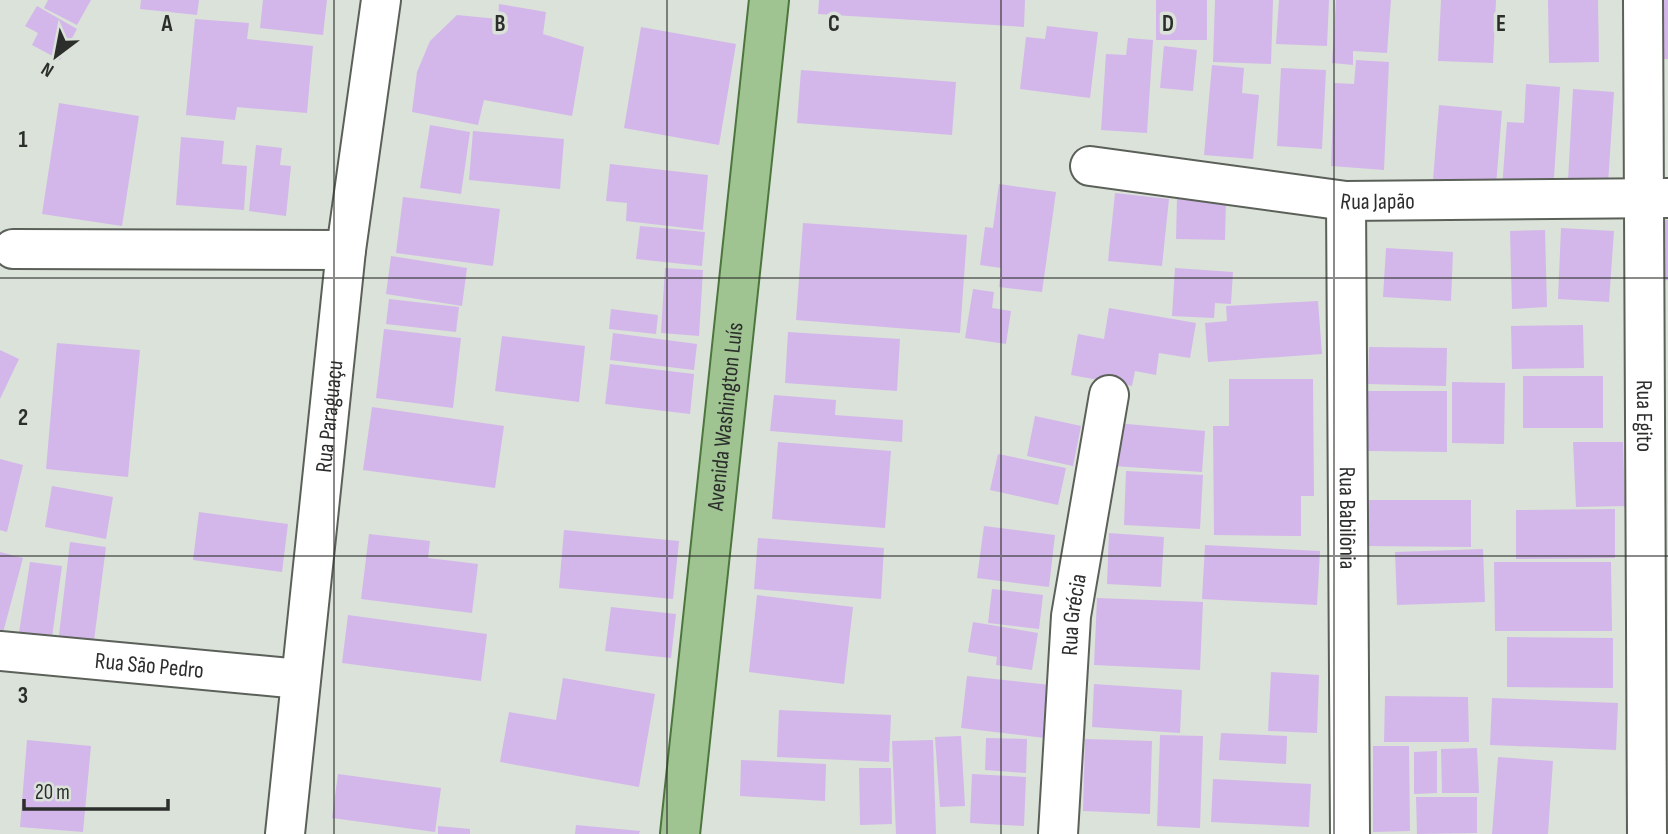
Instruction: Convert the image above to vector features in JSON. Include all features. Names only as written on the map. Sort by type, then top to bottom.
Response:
[{"type":"main road","name":"Avenida Washington Luís","points":[[680,834],[767,0]]},
{"type":"street","name":"Rua Paraguaçu","points":[[285,834],[346,250],[381,0]]},
{"type":"street","name":"Rua Egito","points":[[1643,0],[1656,198],[1647,834]]},
{"type":"street","name":"Rua Japão","points":[[1090,166],[1346,201],[1656,198]]},
{"type":"street","name":"Rua Babilônia","points":[[1346,201],[1350,834]]},
{"type":"street","points":[[13,249],[346,250]]},
{"type":"street","name":"Rua Grécia","points":[[1058,834],[1071,616],[1109,395]]},
{"type":"street","name":"Rua São Pedro","points":[[0,652],[300,679]]},
{"type":"building","points":[[48,0],[91,0],[77,25],[44,8]]},
{"type":"building","points":[[141,0],[199,0],[197,15],[140,9]]},
{"type":"building","points":[[263,0],[327,0],[323,35],[260,28]]},
{"type":"building","points":[[819,0],[1025,0],[1024,27],[818,14]]},
{"type":"building","points":[[1156,0],[1207,0],[1207,40],[1156,40]]},
{"type":"building","points":[[1215,0],[1273,0],[1271,64],[1213,62]]},
{"type":"building","points":[[1279,0],[1329,0],[1327,46],[1276,44]]},
{"type":"building","points":[[1336,0],[1391,0],[1387,53],[1353,51],[1353,65],[1332,63]]},
{"type":"building","points":[[1441,0],[1496,0],[1493,63],[1438,61]]},
{"type":"building","points":[[1548,0],[1598,0],[1599,62],[1549,63]]},
{"type":"building","points":[[1659,0],[1668,0],[1668,59],[1661,59]]},
{"type":"building","points":[[499,4],[546,12],[543,34],[584,47],[572,116],[484,100],[478,125],[412,112],[417,72],[430,41],[457,15],[498,19]]},
{"type":"building","points":[[37,6],[77,29],[60,60],[32,45],[38,33],[25,26]]},
{"type":"building","points":[[195,19],[249,23],[247,39],[313,46],[307,113],[237,107],[235,120],[186,115]]},
{"type":"building","points":[[1047,26],[1098,32],[1090,98],[1020,89],[1026,37],[1045,39]]},
{"type":"building","points":[[641,27],[736,44],[719,145],[624,128]]},
{"type":"building","points":[[1128,38],[1153,40],[1147,133],[1101,130],[1106,54],[1126,55]]},
{"type":"building","points":[[1164,46],[1197,50],[1193,91],[1160,88]]},
{"type":"building","points":[[1356,60],[1389,62],[1384,170],[1331,166],[1334,83],[1354,84]]},
{"type":"building","points":[[1212,65],[1244,68],[1242,93],[1259,95],[1253,159],[1204,155]]},
{"type":"building","points":[[1281,68],[1326,70],[1322,149],[1277,146]]},
{"type":"building","points":[[801,70],[956,82],[952,135],[797,123]]},
{"type":"building","points":[[1526,84],[1560,87],[1553,192],[1502,188],[1507,122],[1524,123]]},
{"type":"building","points":[[1573,89],[1614,92],[1608,184],[1568,181]]},
{"type":"building","points":[[59,103],[139,116],[122,226],[42,214]]},
{"type":"building","points":[[1439,105],[1502,111],[1496,186],[1433,180]]},
{"type":"building","points":[[430,125],[470,132],[461,194],[420,188]]},
{"type":"building","points":[[473,131],[564,139],[560,189],[469,180]]},
{"type":"building","points":[[181,137],[224,141],[222,164],[247,166],[244,210],[176,205]]},
{"type":"building","points":[[256,145],[282,148],[280,165],[291,166],[286,216],[249,211]]},
{"type":"building","points":[[610,164],[708,175],[703,230],[626,221],[627,203],[606,201]]},
{"type":"building","points":[[999,184],[1056,192],[1042,292],[999,287],[1001,268],[980,265],[985,227],[993,228]]},
{"type":"building","points":[[1115,193],[1169,199],[1162,266],[1108,261]]},
{"type":"building","points":[[403,197],[500,209],[493,266],[396,253]]},
{"type":"building","points":[[1177,197],[1226,198],[1225,240],[1176,239]]},
{"type":"building","points":[[1668,220],[1668,280],[1659,281],[1655,221]]},
{"type":"building","points":[[803,223],[967,235],[960,333],[796,320]]},
{"type":"building","points":[[640,226],[705,232],[702,266],[636,259]]},
{"type":"building","points":[[1561,228],[1614,231],[1609,302],[1558,299]]},
{"type":"building","points":[[1545,230],[1547,307],[1512,309],[1510,231]]},
{"type":"building","points":[[1386,248],[1453,252],[1451,301],[1383,297]]},
{"type":"building","points":[[391,256],[467,268],[462,306],[386,294]]},
{"type":"building","points":[[665,268],[703,270],[699,336],[661,333]]},
{"type":"building","points":[[1175,268],[1233,272],[1231,304],[1215,303],[1214,318],[1172,316]]},
{"type":"building","points":[[973,289],[994,292],[992,308],[1011,311],[1006,344],[965,338]]},
{"type":"building","points":[[389,299],[459,307],[456,332],[386,324]]},
{"type":"building","points":[[1318,301],[1322,354],[1208,362],[1205,323],[1227,321],[1226,306]]},
{"type":"building","points":[[1109,308],[1196,323],[1190,358],[1159,353],[1156,375],[1135,371],[1132,386],[1071,375],[1078,334],[1104,339]]},
{"type":"building","points":[[611,309],[658,315],[656,334],[609,329]]},
{"type":"building","points":[[1583,325],[1584,368],[1512,369],[1511,326]]},
{"type":"building","points":[[384,329],[461,338],[453,408],[376,398]]},
{"type":"building","points":[[788,332],[900,339],[897,391],[785,383]]},
{"type":"building","points":[[613,333],[697,344],[694,370],[610,360]]},
{"type":"building","points":[[502,336],[585,346],[579,402],[495,391]]},
{"type":"building","points":[[57,343],[140,350],[128,477],[46,469]]},
{"type":"building","points":[[1369,347],[1447,348],[1446,386],[1368,384]]},
{"type":"building","points":[[0,350],[19,359],[0,399]]},
{"type":"building","points":[[610,364],[694,374],[690,414],[605,404]]},
{"type":"building","points":[[1523,376],[1603,376],[1603,428],[1523,428]]},
{"type":"building","points":[[1229,379],[1313,379],[1314,496],[1301,496],[1301,536],[1214,535],[1213,426],[1229,426]]},
{"type":"building","points":[[1452,382],[1505,383],[1504,444],[1452,443]]},
{"type":"building","points":[[1368,391],[1447,391],[1447,452],[1368,451]]},
{"type":"building","points":[[774,395],[836,400],[835,415],[903,420],[902,442],[770,431]]},
{"type":"building","points":[[372,407],[504,426],[495,488],[363,470]]},
{"type":"building","points":[[1035,416],[1081,426],[1073,466],[1027,456]]},
{"type":"building","points":[[1116,423],[1205,431],[1202,472],[1113,466]]},
{"type":"building","points":[[778,442],[891,451],[885,528],[772,519]]},
{"type":"building","points":[[1573,442],[1623,442],[1625,506],[1576,507]]},
{"type":"building","points":[[998,454],[1066,468],[1058,505],[990,490]]},
{"type":"building","points":[[0,459],[23,465],[7,532],[0,530]]},
{"type":"building","points":[[1126,471],[1203,475],[1200,529],[1124,525]]},
{"type":"building","points":[[52,486],[113,497],[106,539],[45,527]]},
{"type":"building","points":[[1365,500],[1471,500],[1471,547],[1366,546]]},
{"type":"building","points":[[1615,509],[1615,558],[1516,559],[1516,510]]},
{"type":"building","points":[[199,512],[288,524],[282,572],[193,560]]},
{"type":"building","points":[[984,526],[1055,535],[1049,587],[977,578]]},
{"type":"building","points":[[564,530],[679,541],[673,599],[559,588]]},
{"type":"building","points":[[1109,533],[1164,537],[1161,587],[1107,584]]},
{"type":"building","points":[[369,534],[430,541],[428,558],[478,564],[472,613],[361,599]]},
{"type":"building","points":[[758,538],[884,548],[881,599],[754,589]]},
{"type":"building","points":[[70,542],[106,547],[92,656],[57,652]]},
{"type":"building","points":[[1205,545],[1320,551],[1317,605],[1202,599]]},
{"type":"building","points":[[1483,549],[1485,602],[1397,605],[1395,552]]},
{"type":"building","points":[[0,552],[23,558],[1,640],[0,640]]},
{"type":"building","points":[[30,562],[62,566],[51,644],[18,639]]},
{"type":"building","points":[[1494,562],[1611,562],[1612,631],[1495,631]]},
{"type":"building","points":[[992,589],[1043,595],[1039,629],[988,623]]},
{"type":"building","points":[[757,595],[853,607],[844,684],[749,672]]},
{"type":"building","points":[[1097,598],[1203,602],[1200,670],[1094,665]]},
{"type":"building","points":[[611,607],[676,614],[671,658],[605,651]]},
{"type":"building","points":[[348,615],[487,634],[481,681],[342,663]]},
{"type":"building","points":[[973,622],[1038,633],[1032,670],[996,665],[997,657],[968,652]]},
{"type":"building","points":[[1507,637],[1613,638],[1613,688],[1507,687]]},
{"type":"building","points":[[1271,672],[1319,675],[1317,733],[1268,731]]},
{"type":"building","points":[[967,676],[1050,685],[1045,738],[961,728]]},
{"type":"building","points":[[563,678],[655,694],[639,787],[500,762],[509,712],[556,720]]},
{"type":"building","points":[[1094,684],[1182,690],[1180,733],[1092,727]]},
{"type":"building","points":[[1385,696],[1468,697],[1469,742],[1384,742]]},
{"type":"building","points":[[1492,698],[1618,703],[1616,750],[1490,745]]},
{"type":"building","points":[[779,710],[891,715],[889,762],[777,757]]},
{"type":"building","points":[[1221,733],[1287,736],[1286,764],[1219,760]]},
{"type":"building","points":[[1160,735],[1203,736],[1200,828],[1157,826]]},
{"type":"building","points":[[961,736],[965,806],[940,807],[935,737]]},
{"type":"building","points":[[986,738],[1027,739],[1026,773],[985,770]]},
{"type":"building","points":[[1085,739],[1152,741],[1150,814],[1083,811]]},
{"type":"building","points":[[27,740],[91,746],[83,832],[20,827]]},
{"type":"building","points":[[933,740],[936,834],[896,834],[892,741]]},
{"type":"building","points":[[1373,746],[1409,746],[1410,831],[1373,832]]},
{"type":"building","points":[[1477,748],[1479,793],[1442,793],[1441,749]]},
{"type":"building","points":[[1437,751],[1437,793],[1414,794],[1414,752]]},
{"type":"building","points":[[1498,757],[1553,761],[1548,834],[1492,834]]},
{"type":"building","points":[[741,760],[826,764],[825,801],[740,796]]},
{"type":"building","points":[[859,768],[891,768],[892,824],[860,825]]},
{"type":"building","points":[[338,774],[441,788],[435,832],[332,818]]},
{"type":"building","points":[[972,774],[1026,777],[1024,826],[970,823]]},
{"type":"building","points":[[1213,779],[1311,784],[1309,827],[1211,822]]},
{"type":"building","points":[[1416,797],[1477,797],[1477,833],[1417,834]]},
{"type":"building","points":[[576,825],[640,831],[639,834],[575,834]]},
{"type":"building","points":[[438,826],[470,829],[470,834],[438,834]]}]
